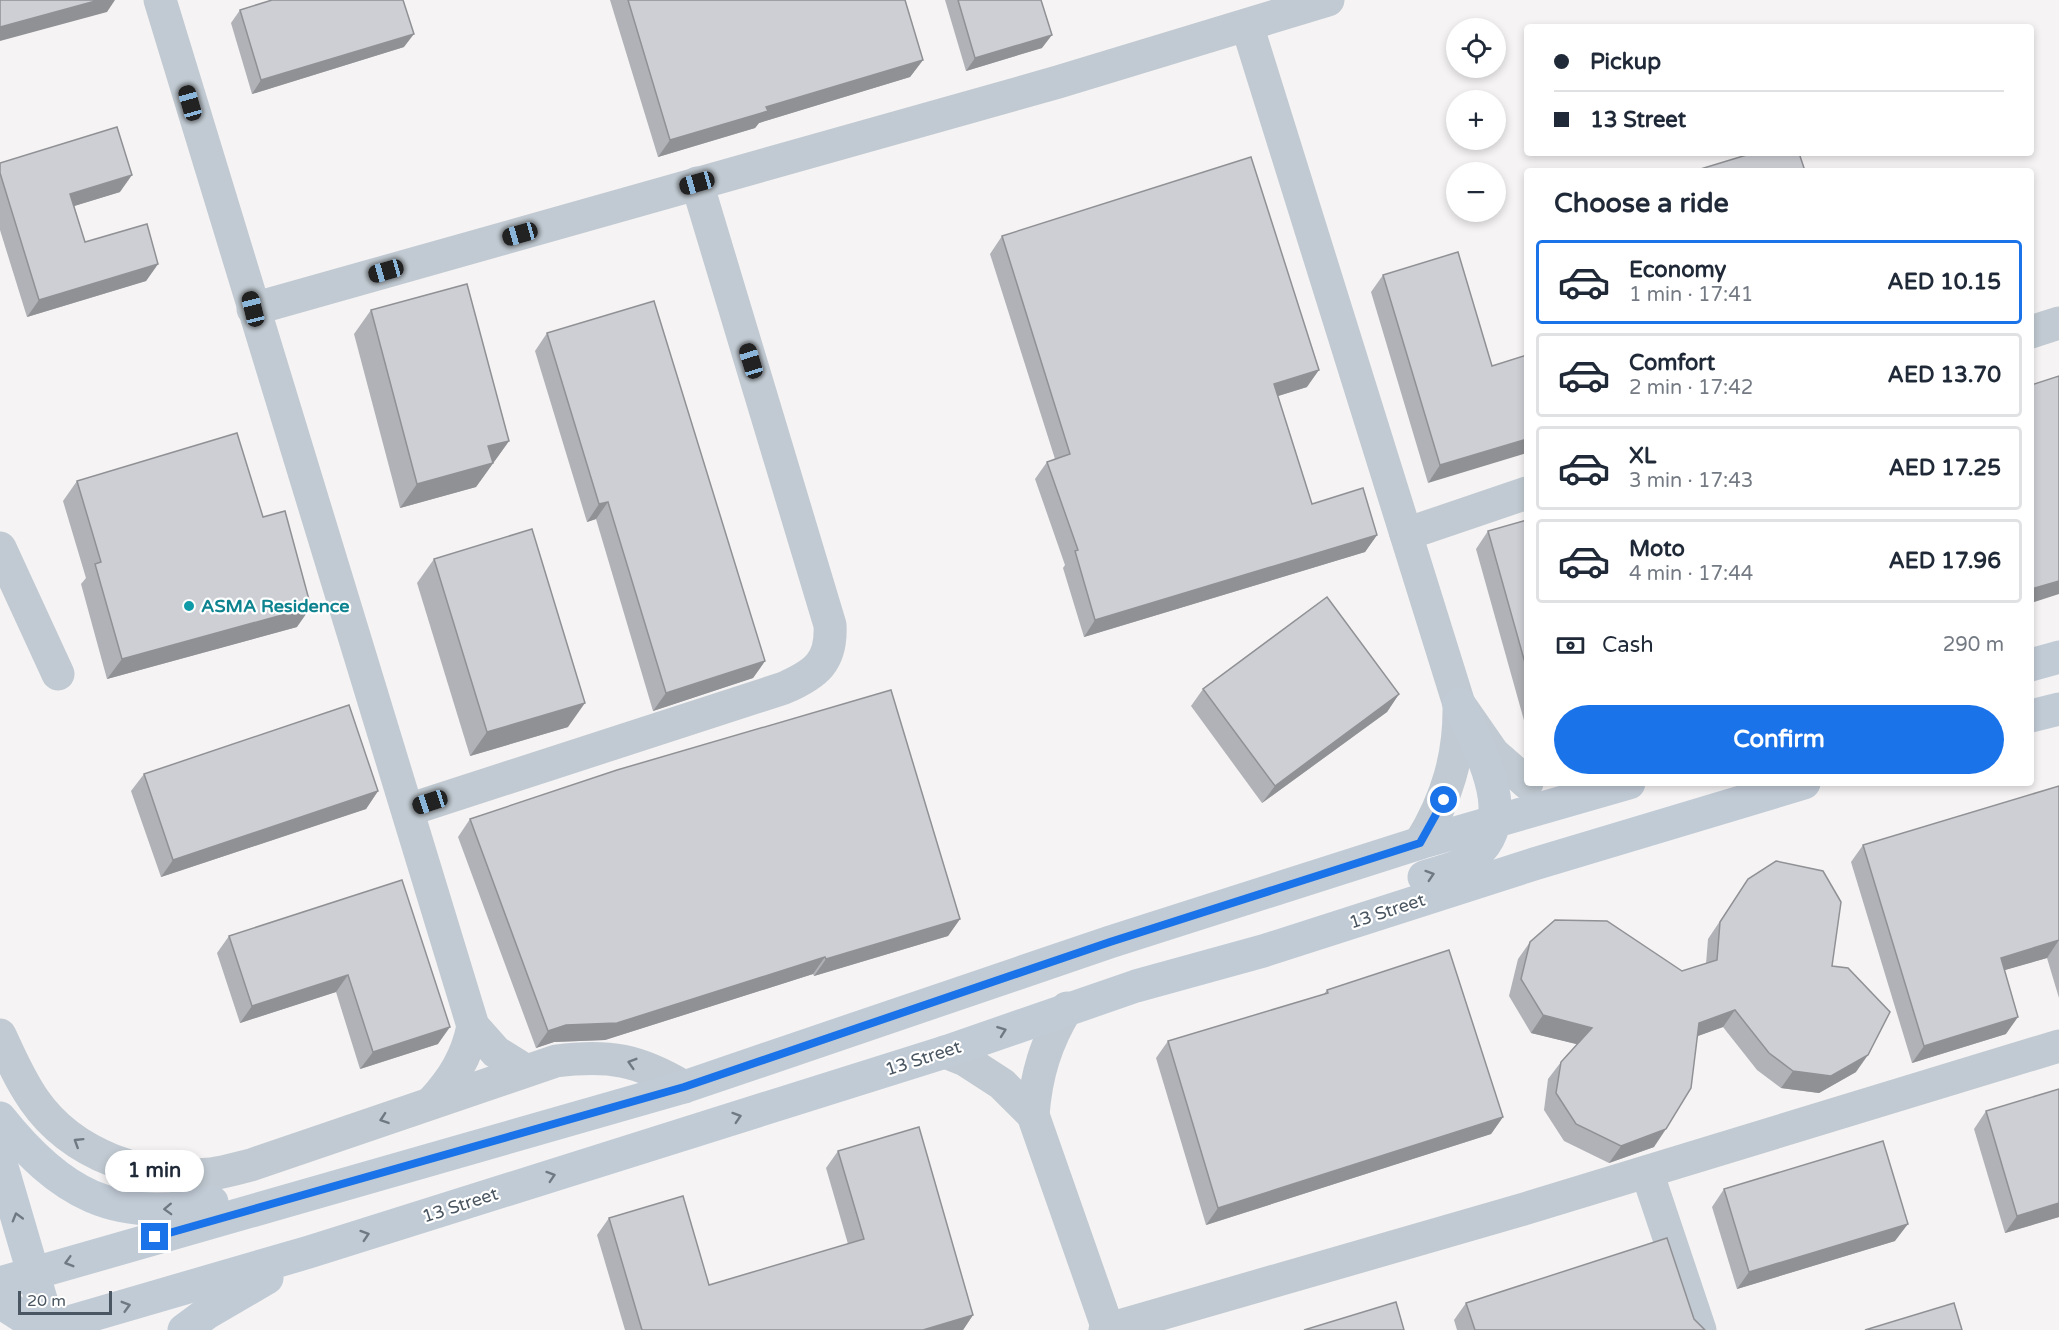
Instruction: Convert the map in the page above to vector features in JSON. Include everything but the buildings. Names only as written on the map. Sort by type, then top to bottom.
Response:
[{"type":"street","points":[[160,0],[473,1026],[496,1052],[525,1070]]},
{"type":"street","points":[[253,309],[1058,82],[1328,0]]},
{"type":"street","points":[[1247,25],[1459,704],[1492,784],[1497,808],[1495,821],[1484,844],[1468,861],[1315,915],[1263,951]]},
{"type":"street","points":[[408,810],[784,688],[804,679],[821,665],[831,644],[830,625],[697,183]]},
{"type":"street","points":[[2034,331],[2059,323]]},
{"type":"street","points":[[1406,534],[1524,494]]},
{"type":"street","points":[[0,548],[58,674]]},
{"type":"street","points":[[2034,664],[2059,657]]},
{"type":"street","points":[[1459,704],[1493,753],[1524,780]]},
{"type":"street","points":[[1420,843],[1433,822],[1451,777],[1460,729],[1459,704]]},
{"type":"street","points":[[2034,715],[2059,709]]},
{"type":"street","points":[[1532,786],[1559,802]]},
{"type":"street","points":[[0,1283],[684,1087],[1110,942],[1420,843],[1618,786]]},
{"type":"street","name":"13 Street","points":[[47,1329],[309,1252],[945,1052],[1068,1008],[1263,951],[1534,864],[1794,786]]},
{"type":"street","points":[[1033,1115],[1039,1070],[1055,1027],[1068,1008]]},
{"type":"street","points":[[432,1102],[455,1075],[464,1059],[473,1026]]},
{"type":"street","points":[[0,1035],[12,1063],[35,1101],[66,1134],[95,1153],[130,1167],[170,1174],[212,1174],[251,1165],[556,1061],[590,1057],[623,1060],[655,1070],[684,1087]]},
{"type":"street","points":[[945,1052],[965,1060],[1002,1084],[1033,1115],[1106,1330],[1647,1172],[2059,1046]]},
{"type":"street","points":[[0,1118],[35,1160],[77,1190],[123,1206],[170,1209],[260,1193],[287,1199]]},
{"type":"street","points":[[0,1160],[47,1329]]},
{"type":"street","points":[[1647,1172],[1700,1330]]},
{"type":"street","points":[[184,1330],[207,1313],[309,1252]]},
{"type":"street","points":[[0,1302],[22,1318],[47,1329]]},
{"type":"street","points":[[0,1325],[3,1330]]},
{"type":"place","name":"ASMA Residence","points":[[189,606]]},
{"type":"route","points":[[155,1237],[684,1087],[1110,942],[1420,843],[1444,800]]}]
